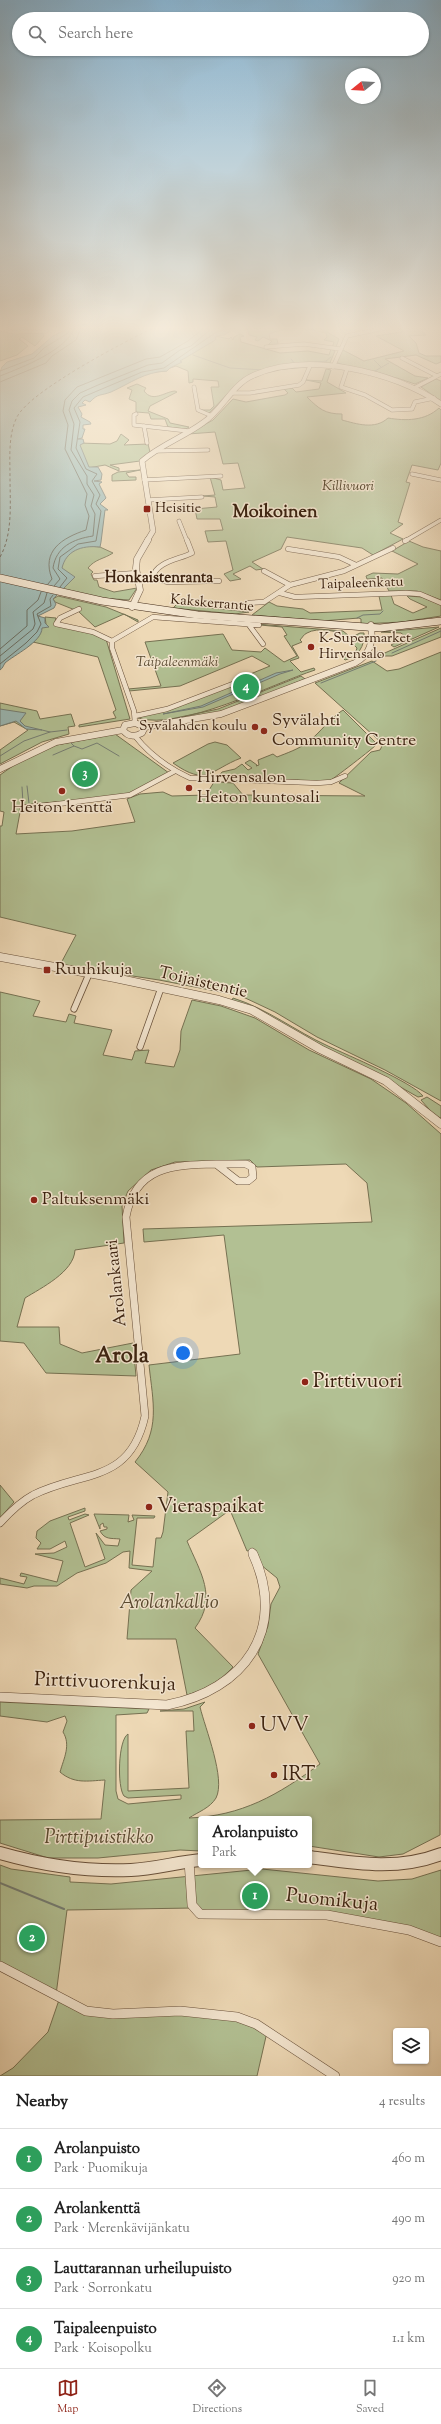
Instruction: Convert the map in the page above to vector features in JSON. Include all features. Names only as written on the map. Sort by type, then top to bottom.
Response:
[{"type":"main road","name":"Kakskerrantie","points":[[0,578],[132,607],[331,626],[399,627],[441,621]]},
{"type":"main road","name":"Kakskerrantie","points":[[371,626],[408,623],[441,617]]},
{"type":"street","points":[[138,425],[188,431]]},
{"type":"street","points":[[132,607],[140,590],[137,573],[137,559],[153,531],[142,461],[155,451],[198,425]]},
{"type":"street","points":[[144,426],[147,443]]},
{"type":"street","points":[[155,451],[208,450]]},
{"type":"street","points":[[412,474],[441,480]]},
{"type":"street","points":[[144,480],[221,476]]},
{"type":"street","points":[[148,500],[202,497]]},
{"type":"street","points":[[405,541],[441,520]]},
{"type":"street","points":[[152,578],[153,574],[161,565],[192,553],[179,521]]},
{"type":"street","points":[[247,603],[264,602],[280,593],[290,585],[356,565],[393,548]]},
{"type":"street","points":[[288,549],[339,557],[356,565]]},
{"type":"street","points":[[264,571],[290,585]]},
{"type":"street","points":[[95,576],[137,573]]},
{"type":"street","points":[[139,580],[152,578],[168,582],[220,580]]},
{"type":"street","name":"Taipaleenkatu","points":[[280,593],[295,596],[416,594],[441,603]]},
{"type":"street","points":[[79,609],[60,618],[56,624],[93,632],[112,640]]},
{"type":"street","points":[[112,640],[153,617],[259,625]]},
{"type":"street","points":[[249,625],[263,644]]},
{"type":"street","points":[[112,640],[112,648],[135,719],[145,727],[221,714],[355,663],[369,652],[372,643],[371,626]]},
{"type":"street","points":[[123,730],[125,725],[135,719],[167,709],[243,680]]},
{"type":"street","points":[[123,730],[127,735],[135,736],[142,734],[145,727]]},
{"type":"street","points":[[0,769],[51,744],[123,730]]},
{"type":"street","points":[[135,736],[142,747],[175,771],[196,779],[262,782],[325,782],[345,776]]},
{"type":"street","points":[[23,808],[78,804],[130,795],[175,771]]},
{"type":"street","name":"Toijaistentie","points":[[0,957],[228,1002],[262,1015],[320,1049],[386,1081],[441,1124]]},
{"type":"street","points":[[74,1009],[89,974]]},
{"type":"street","points":[[140,1047],[161,988]]},
{"type":"street","name":"Arolankaari","points":[[0,1523],[18,1504],[26,1499],[49,1488],[112,1468],[126,1459],[138,1444],[142,1436],[145,1416],[126,1217],[127,1203],[138,1185],[158,1171],[175,1165],[216,1164],[249,1165],[253,1170],[253,1177],[245,1181],[235,1180],[216,1164]]},
{"type":"street","name":"Pirttivuorenkuja","points":[[0,1697],[167,1705],[187,1702],[211,1693],[246,1664],[261,1634],[266,1593],[263,1576],[252,1552]]},
{"type":"street","points":[[0,1853],[58,1866],[82,1869],[132,1870],[195,1861]]},
{"type":"street","points":[[312,1857],[364,1864],[402,1865],[417,1864],[441,1854]]},
{"type":"street","name":"Puomikuja","points":[[195,1861],[192,1904],[200,1914],[327,1915],[409,1930],[441,1942]]},
{"type":"street","points":[[0,1966],[86,2011],[113,2014],[180,2011],[237,2017],[256,2024],[335,2076]]},
{"type":"green space","points":[[167,425],[189,427],[186,429],[168,427]]},
{"type":"green space","name":"Killivuori","points":[[204,425],[441,425],[441,463],[438,470],[412,465],[406,482],[410,483],[398,522],[403,524],[390,533],[403,539],[373,555],[362,548],[287,537],[281,549],[252,562],[263,569],[256,570],[250,566],[233,574],[241,579],[230,581],[224,574],[233,570],[226,541],[208,542],[205,531],[223,530],[220,519],[197,519],[195,509],[217,507],[215,497],[203,496],[215,495],[210,477],[221,480],[223,490],[245,488],[238,463],[223,464],[215,432],[188,434]]},
{"type":"green space","points":[[121,434],[129,440],[124,445],[148,444],[150,452],[140,461],[110,465],[119,468],[119,471],[105,465],[88,468],[81,460],[79,443],[110,444],[117,441]]},
{"type":"green space","points":[[140,470],[126,473],[129,477],[136,477],[136,480],[112,481],[112,475],[118,472]]},
{"type":"green space","points":[[409,541],[423,547],[441,551],[441,600],[417,591],[389,591],[382,578],[367,579],[366,576],[373,573],[398,574],[418,564],[392,551]]},
{"type":"green space","points":[[66,544],[100,547],[113,553],[97,561],[88,568],[93,572],[91,574],[94,580],[97,580],[99,587],[114,592],[137,588],[129,600],[102,598],[51,587]]},
{"type":"green space","points":[[391,595],[394,604],[413,613],[427,607],[407,596],[422,597],[441,605],[441,616],[402,622],[361,624],[361,619],[359,618],[322,621],[252,615],[269,602],[277,606],[303,609],[310,613],[382,610],[379,596]]},
{"type":"green space","points":[[58,596],[106,607],[124,614],[95,627],[78,611],[80,606],[75,610],[55,602],[53,599]]},
{"type":"green space","points":[[177,604],[249,612],[235,614],[173,608]]},
{"type":"green space","points":[[126,615],[138,620],[138,622]]},
{"type":"green space","points":[[45,617],[56,618],[54,625],[90,632],[106,639],[130,719],[79,727],[79,725],[116,718],[113,712],[116,710],[98,657],[33,642],[29,646],[27,640],[46,624]]},
{"type":"green space","name":"Taipaleenmäki","points":[[182,618],[343,631],[349,636],[347,638],[344,635],[328,630],[311,631],[304,635],[300,640],[302,642],[292,646],[299,658],[290,661],[301,672],[314,668],[315,670],[251,695],[202,712],[178,718],[156,720],[138,718],[243,682],[245,684],[249,682],[248,680],[251,678],[248,675],[270,666],[252,656],[180,686],[129,691],[128,689],[161,686],[145,642],[223,634],[232,650],[261,652],[265,648],[284,662],[297,656],[284,636],[287,635],[282,627]]},
{"type":"green space","points":[[439,627],[394,647],[391,645],[406,637],[401,633],[381,632]]},
{"type":"green space","points":[[441,628],[441,637],[392,656],[378,656]]},
{"type":"green space","points":[[360,633],[364,633],[364,638],[360,650],[350,659],[345,660],[342,657],[356,651],[357,648],[348,639]]},
{"type":"green space","points":[[441,652],[441,1101],[385,1070],[317,1037],[275,1012],[241,996],[159,980],[60,965],[76,935],[0,917],[0,826],[2,826],[4,812],[0,811],[0,775],[17,763],[51,746],[115,734],[169,773],[133,793],[21,807],[16,834],[72,831],[135,822],[127,799],[140,794],[163,792],[172,796],[206,795],[214,782],[233,783],[243,795],[365,796],[339,783],[371,752],[380,750],[383,744],[315,683],[372,661],[387,671],[399,669]]},
{"type":"green space","points":[[301,676],[305,679],[215,715],[152,723],[218,709]]},
{"type":"green space","points":[[0,703],[37,711],[40,719],[71,714],[75,726],[68,727],[69,734],[42,742],[0,764],[0,750],[28,730],[14,722],[0,726]]},
{"type":"green space","points":[[343,710],[377,744],[328,782],[219,776],[222,772],[235,769],[242,764],[248,770],[252,768],[245,763],[250,760],[257,765],[256,766],[259,765],[258,760],[273,754],[277,757],[301,747],[313,738],[333,717]]},
{"type":"green space","points":[[215,742],[227,745],[241,758],[208,774],[201,775],[184,770],[173,763],[208,744]]},
{"type":"green space","name":"Arolankallio","points":[[0,992],[40,1001],[33,1016],[66,1022],[69,1014],[76,1016],[74,1023],[112,1030],[103,1055],[132,1060],[135,1051],[149,1050],[145,1063],[174,1067],[180,1050],[181,1031],[192,1000],[221,1006],[255,1018],[309,1050],[371,1079],[406,1103],[441,1134],[440,1835],[403,1854],[379,1857],[312,1846],[312,1816],[208,1816],[226,1813],[259,1802],[289,1785],[320,1764],[258,1654],[268,1626],[271,1604],[280,1587],[277,1578],[261,1565],[254,1549],[247,1551],[230,1510],[187,1541],[201,1574],[206,1595],[202,1617],[195,1628],[233,1667],[223,1677],[212,1684],[187,1695],[176,1639],[127,1639],[131,1590],[152,1571],[129,1568],[130,1551],[123,1552],[106,1563],[77,1573],[57,1586],[34,1586],[27,1588],[0,1584],[0,1578],[24,1584],[27,1577],[20,1576],[21,1573],[57,1582],[63,1561],[35,1554],[54,1553],[67,1547],[65,1541],[50,1549],[37,1549],[41,1543],[36,1538],[37,1531],[50,1521],[85,1508],[85,1511],[68,1517],[69,1520],[85,1514],[89,1515],[70,1523],[85,1567],[105,1559],[96,1533],[105,1545],[118,1546],[120,1539],[108,1538],[104,1536],[100,1531],[107,1529],[107,1527],[104,1527],[103,1523],[100,1525],[100,1529],[94,1514],[129,1515],[128,1522],[134,1520],[132,1515],[155,1516],[154,1518],[137,1518],[132,1565],[153,1567],[156,1538],[161,1538],[163,1532],[168,1492],[135,1462],[149,1439],[152,1427],[153,1404],[149,1365],[240,1354],[224,1235],[144,1242],[143,1229],[372,1222],[367,1183],[346,1164],[257,1167],[250,1160],[175,1162],[151,1170],[128,1191],[122,1206],[124,1243],[75,1250],[73,1258],[63,1272],[48,1284],[25,1298],[17,1327],[59,1327],[60,1344],[82,1353],[133,1343],[136,1376],[46,1373],[24,1343],[0,1341]]},
{"type":"green space","points":[[233,998],[258,1008],[316,1040],[393,1076],[417,1090],[423,1096],[418,1097],[381,1076],[232,1000]]},
{"type":"green space","points":[[427,1097],[441,1106],[441,1118],[435,1116],[421,1100]]},
{"type":"green space","points":[[0,1485],[14,1502],[0,1518]]},
{"type":"green space","name":"Pirttipuistikko","points":[[0,1702],[149,1709],[147,1713],[116,1715],[116,1791],[118,1799],[128,1804],[181,1799],[181,1795],[128,1798],[124,1796],[120,1783],[120,1754],[122,1745],[128,1734],[128,1791],[189,1788],[186,1731],[194,1731],[193,1711],[160,1711],[184,1709],[205,1702],[200,1707],[217,1766],[218,1789],[216,1798],[211,1804],[204,1810],[189,1818],[198,1817],[198,1851],[180,1850],[98,1858],[48,1858],[0,1843],[0,1820],[101,1819],[105,1780],[81,1781],[65,1776],[60,1772],[67,1747],[63,1732],[67,1721],[65,1716],[47,1722],[0,1716]]},
{"type":"green space","points":[[0,1865],[11,1869],[70,1877],[70,1882],[111,1884],[262,1869],[378,1881],[412,1879],[441,1870],[441,1939],[366,1918],[216,1912],[193,1908],[67,1910],[56,1995],[0,1966]]},
{"type":"green space","points":[[60,1997],[85,2011],[237,2017],[267,2032],[257,2076],[0,2076],[13,2068],[48,2032]]},
{"type":"water","points":[[0,425],[84,425],[83,429],[85,429],[82,438],[78,439],[83,439],[84,443],[80,445],[89,467],[98,467],[102,474],[101,480],[94,481],[102,482],[99,484],[106,498],[100,504],[108,510],[105,510],[100,547],[81,548],[75,550],[67,557],[62,568],[75,577],[53,599],[56,604],[54,608],[38,616],[45,618],[45,623],[49,627],[42,628],[41,633],[33,643],[5,663],[0,670]]},
{"type":"water","points":[[293,670],[280,674],[203,707],[163,714],[201,706],[276,673]]},
{"type":"water","points":[[0,709],[26,713],[20,721],[25,726],[42,730],[26,729],[16,721],[0,726]]},
{"type":"waterway","points":[[357,618],[363,615],[380,614],[383,611]]},
{"type":"waterway","points":[[392,653],[441,631]]},
{"type":"waterway","points":[[375,653],[380,651]]},
{"type":"waterway","points":[[321,683],[376,661]]},
{"type":"waterway","points":[[42,730],[50,732]]},
{"type":"waterway","points":[[50,732],[67,730]]},
{"type":"waterway","points":[[0,756],[24,741],[50,732]]},
{"type":"waterway","points":[[71,743],[74,746]]},
{"type":"waterway","points":[[74,746],[82,749],[97,743],[119,756]]},
{"type":"waterway","points":[[53,755],[74,746]]},
{"type":"waterway","points":[[27,786],[29,803]]},
{"type":"waterway","points":[[22,787],[23,803]]},
{"type":"waterway","points":[[0,1883],[64,1909]]},
{"type":"ferry route","points":[[0,557],[9,528],[10,446],[14,425]]},
{"type":"place","name":"Heisitie","points":[[147,509]]},
{"type":"place","name":"K-Supermarket Hirvensalo","points":[[311,647]]},
{"type":"place","name":"Taipaleenpuisto","points":[[246,687]]},
{"type":"place","name":"Syvälahden koulu","points":[[255,727]]},
{"type":"place","name":"Syvälahti Community Centre","points":[[264,731]]},
{"type":"place","name":"Lauttarannan urheilupuisto","points":[[85,774]]},
{"type":"place","name":"Hirvensalon Heiton kuntosali","points":[[189,788]]},
{"type":"place","name":"Heiton kenttä","points":[[62,791]]},
{"type":"place","name":"Ruuhikuja","points":[[47,970]]},
{"type":"place","name":"Paltuksenmäki","points":[[34,1200]]},
{"type":"place","name":"Pirttivuori","points":[[305,1382]]},
{"type":"place","name":"Vieraspaikat","points":[[149,1507]]},
{"type":"place","name":"UVV","points":[[252,1726]]},
{"type":"place","name":"IRT","points":[[274,1775]]},
{"type":"place","name":"Arolanpuisto","points":[[255,1896]]},
{"type":"place","name":"Arolankenttä","points":[[32,1938]]},
{"type":"district","name":"Moikoinen","points":[[275,513]]},
{"type":"district","name":"Honkaistenranta","points":[[159,578]]},
{"type":"district","name":"Arola","points":[[122,1357]]}]
